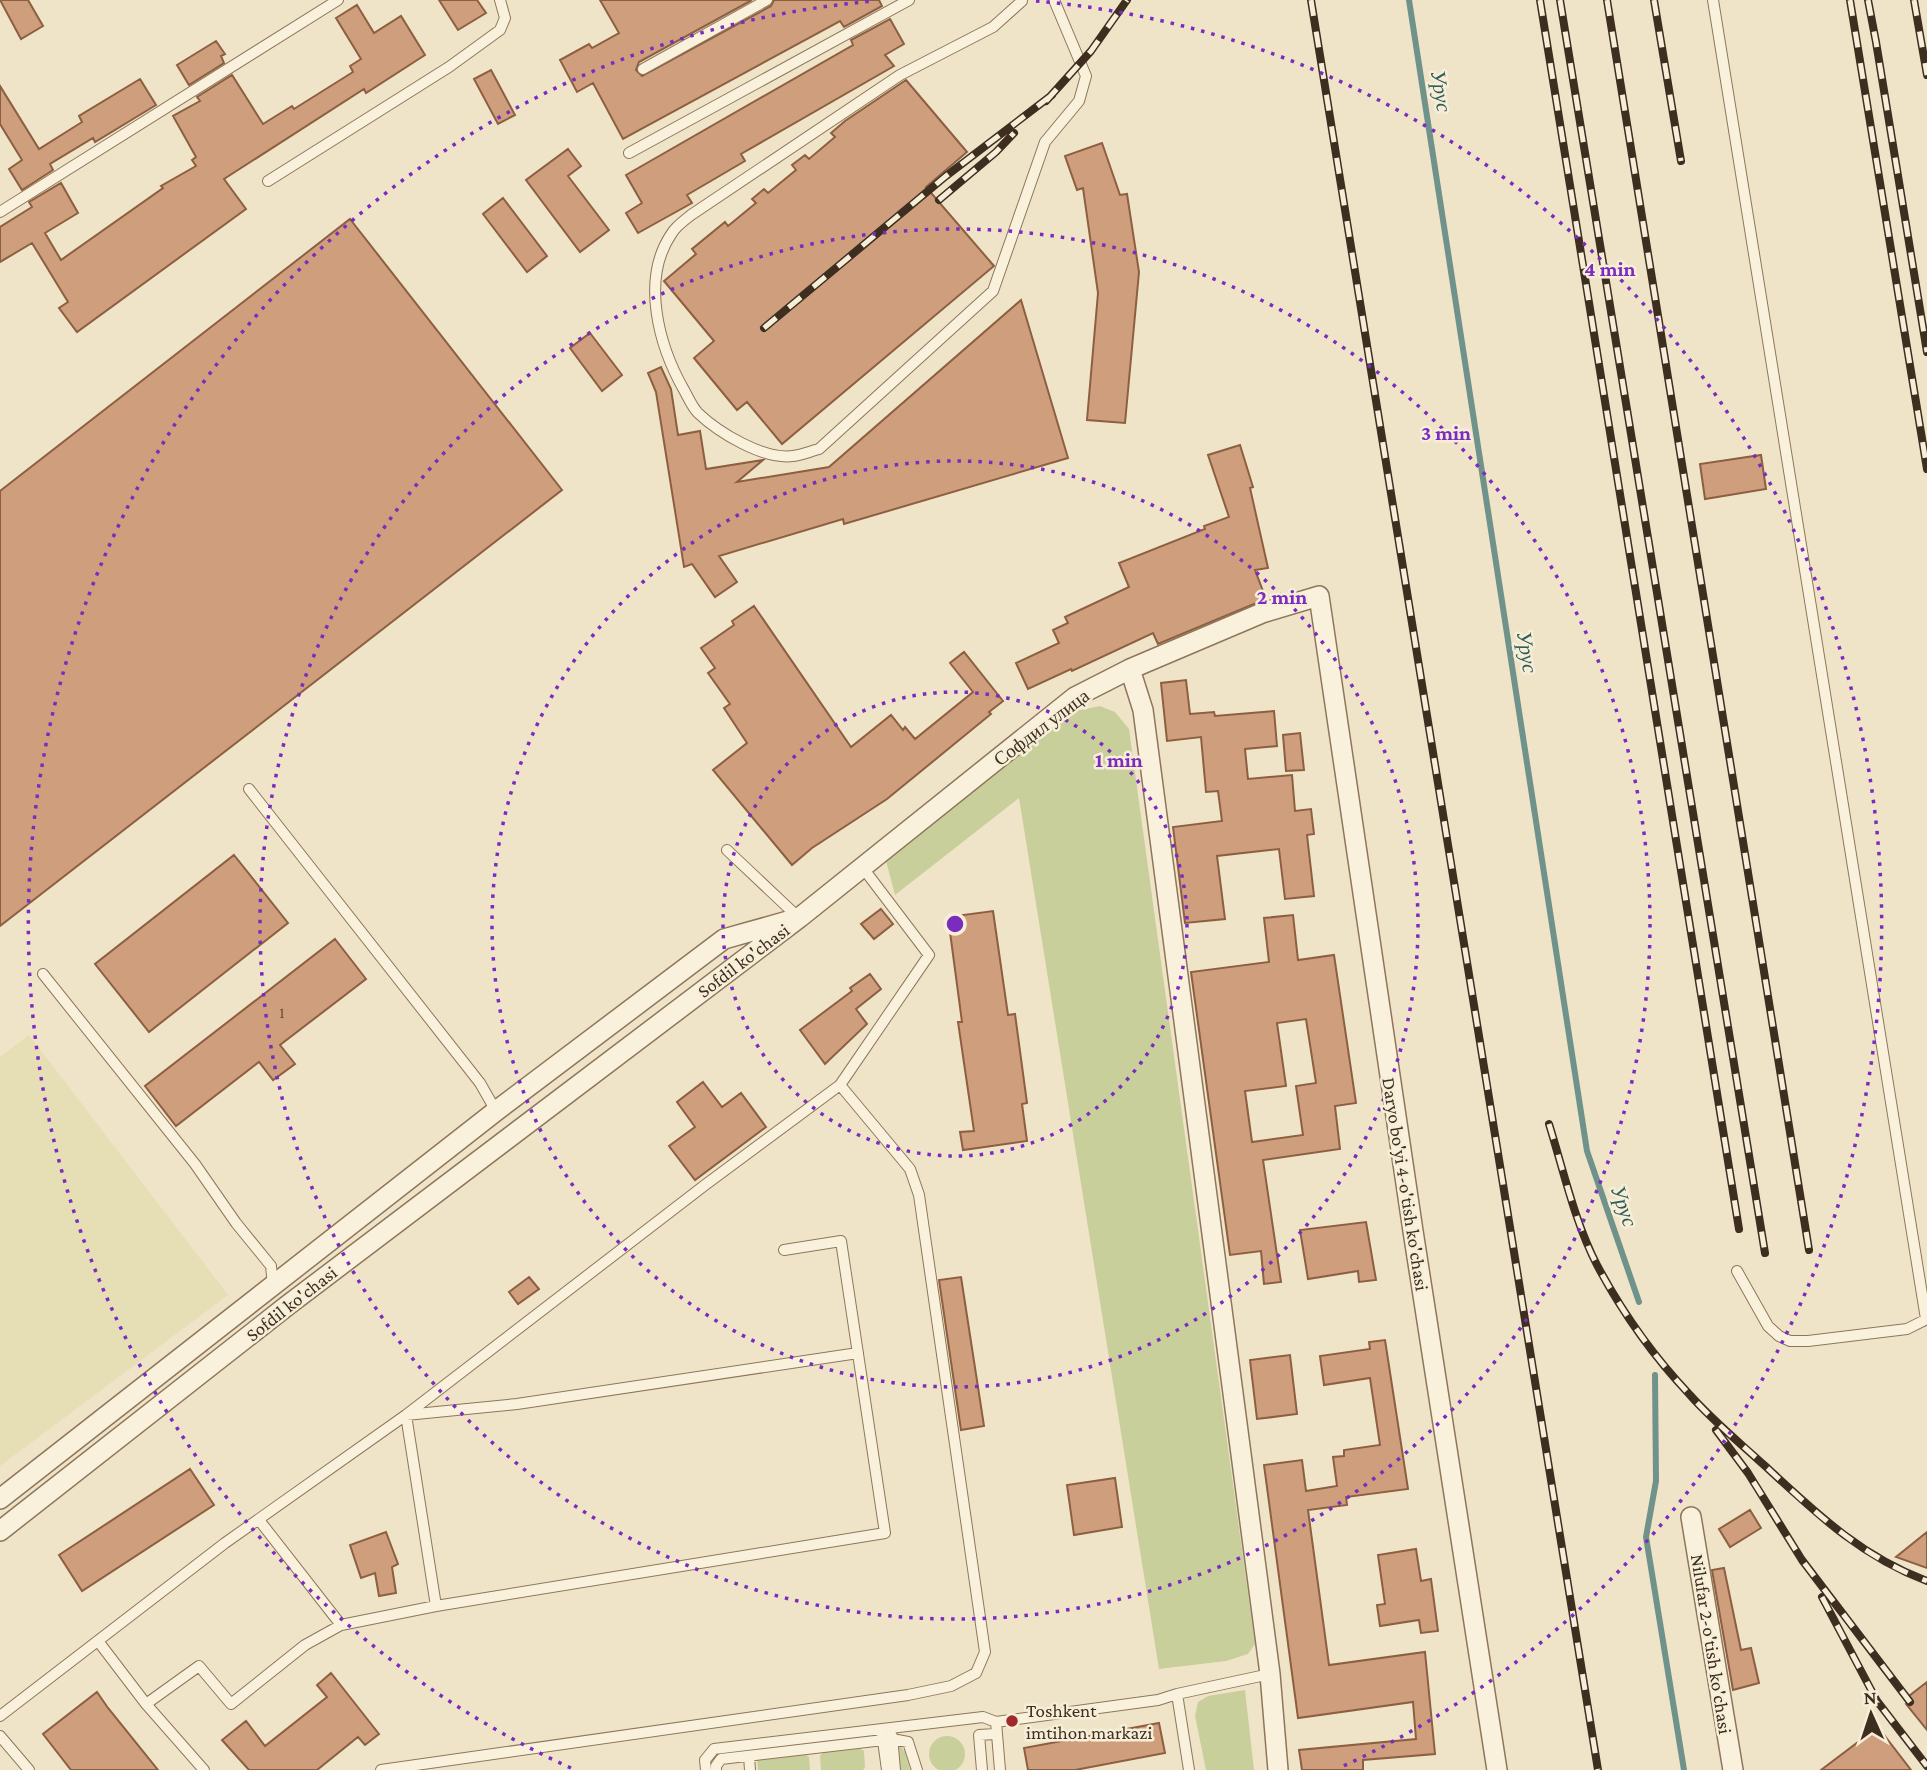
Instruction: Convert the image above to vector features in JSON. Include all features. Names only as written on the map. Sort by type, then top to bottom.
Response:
[{"type":"street","name":"Софдил улица","points":[[799,918],[1075,697],[1129,669],[1262,613],[1319,596]]},
{"type":"street","name":"Daryo bo'yi 4-o'tish ko'chasi","points":[[1319,596],[1413,1231],[1497,1770]]},
{"type":"street","points":[[1129,669],[1143,710],[1270,1674],[1278,1770]]},
{"type":"street","name":"Sofdil ko'chasi","points":[[0,1499],[496,1111],[724,939],[799,918]]},
{"type":"street","name":"Sofdil ko'chasi","points":[[0,1531],[288,1305],[799,918]]},
{"type":"street","points":[[496,1111],[513,1133]]},
{"type":"street","points":[[273,1286],[288,1305]]},
{"type":"street","name":"Nilufar 2-o'tish ko'chasi","points":[[1691,1517],[1732,1770]]},
{"type":"lane","points":[[0,212],[338,0]]},
{"type":"lane","points":[[268,181],[449,67],[500,30],[505,18],[500,0]]},
{"type":"lane","points":[[643,69],[767,0]]},
{"type":"lane","points":[[629,153],[909,0]]},
{"type":"lane","points":[[1021,0],[993,27],[900,75],[691,215],[672,232],[654,286],[660,335],[675,374],[696,411],[728,436],[765,453],[792,456],[819,449],[993,290],[1045,142],[1079,101],[1086,76],[1054,0]]},
{"type":"lane","points":[[1713,0],[1927,1319],[1906,1329],[1790,1341],[1779,1336],[1769,1326],[1737,1271]]},
{"type":"lane","points":[[249,789],[480,1083],[496,1111]]},
{"type":"lane","points":[[727,850],[799,918]]},
{"type":"lane","points":[[0,1716],[225,1543],[406,1415],[840,1085],[929,955],[863,868]]},
{"type":"lane","points":[[43,974],[195,1164],[236,1223],[271,1266],[273,1286]]},
{"type":"lane","points":[[381,1770],[908,1695],[951,1686],[976,1673],[985,1652],[919,1195],[910,1169],[840,1085]]},
{"type":"lane","points":[[146,1704],[199,1666],[231,1704],[304,1645],[341,1625],[436,1606],[885,1533],[841,1241],[784,1250]]},
{"type":"lane","points":[[406,1415],[517,1404],[858,1353]]},
{"type":"lane","points":[[406,1415],[436,1606]]},
{"type":"lane","points":[[259,1520],[341,1625]]},
{"type":"lane","points":[[98,1641],[146,1704],[204,1770]]},
{"type":"lane","points":[[716,1770],[722,1759],[983,1717],[996,1722],[1158,1700],[1270,1674]]},
{"type":"lane","points":[[1177,1695],[1189,1770]]},
{"type":"lane","points":[[996,1722],[1000,1770]]},
{"type":"lane","points":[[887,1734],[887,1770]]},
{"type":"lane","points":[[887,1734],[895,1770]]},
{"type":"lane","points":[[706,1770],[705,1760],[714,1749],[887,1734],[908,1742],[917,1770]]},
{"type":"lane","points":[[982,1770],[979,1735],[995,1734]]},
{"type":"lane","points":[[0,1736],[29,1770]]},
{"type":"lane","points":[[749,1756],[750,1770]]},
{"type":"shaded area","points":[[29,1035],[228,1295],[0,1466],[0,1057]]},
{"type":"green space","points":[[1100,706],[1115,712],[1129,729],[1255,1644],[1248,1654],[1226,1661],[1159,1669],[1019,798],[895,895],[886,861],[1075,711]]},
{"type":"green space","points":[[1245,1690],[1254,1770],[1206,1770],[1195,1716],[1198,1702],[1208,1696]]},
{"type":"green space","points":[[947,1736],[960,1741],[965,1754],[960,1767],[947,1772],[934,1767],[929,1754],[934,1741]]},
{"type":"green space","points":[[896,1745],[900,1745],[905,1752],[910,1770],[899,1770]]},
{"type":"green space","points":[[858,1747],[864,1751],[863,1770],[821,1770],[820,1756],[824,1751]]},
{"type":"green space","points":[[804,1753],[809,1757],[810,1770],[758,1770],[757,1758]]},
{"type":"building","points":[[0,0],[28,0],[43,26],[21,39]]},
{"type":"building","points":[[439,0],[477,0],[486,13],[458,30]]},
{"type":"building","points":[[600,0],[752,0],[639,62],[636,70],[642,76],[771,6],[774,0],[879,0],[882,6],[844,27],[840,21],[623,139],[593,83],[577,92],[560,60],[589,44],[592,48],[619,33]]},
{"type":"building","points":[[357,5],[374,33],[401,16],[425,55],[366,93],[364,89],[224,179],[246,209],[77,332],[59,308],[68,302],[32,243],[0,262],[0,227],[32,207],[29,202],[61,183],[78,213],[45,233],[61,260],[163,188],[161,186],[196,166],[192,160],[196,157],[173,116],[200,101],[197,97],[232,75],[263,124],[292,106],[294,109],[353,72],[350,66],[361,59],[336,18]]},
{"type":"building","points":[[890,19],[904,44],[885,55],[894,66],[741,154],[745,161],[687,195],[692,203],[638,233],[626,213],[642,203],[626,175],[853,45],[851,40]]},
{"type":"building","points":[[216,41],[225,54],[221,56],[224,63],[189,85],[177,65]]},
{"type":"building","points":[[491,70],[515,115],[498,124],[474,79]]},
{"type":"building","points":[[140,79],[156,105],[95,142],[93,138],[50,164],[53,170],[22,190],[9,169],[22,160],[0,124],[0,86],[39,149],[82,122],[79,116]]},
{"type":"building","points":[[906,80],[967,152],[926,187],[994,266],[782,444],[747,402],[737,410],[694,358],[714,341],[664,281],[696,254],[692,249],[725,222],[728,226],[756,203],[752,199],[764,189],[768,193],[796,170],[792,165],[805,155],[809,159],[835,137],[831,133],[845,121]]},
{"type":"building","points":[[1102,143],[1120,195],[1127,194],[1139,272],[1125,423],[1087,420],[1098,293],[1083,188],[1077,190],[1065,156]]},
{"type":"building","points":[[568,149],[581,166],[568,176],[609,230],[580,252],[526,180]]},
{"type":"building","points":[[503,198],[547,256],[527,272],[483,214]]},
{"type":"building","points":[[350,219],[562,490],[0,926],[0,491]]},
{"type":"building","points":[[1021,300],[1068,458],[844,524],[843,519],[719,556],[737,582],[715,597],[692,564],[684,567],[656,392],[648,373],[661,367],[671,389],[678,435],[700,431],[706,469],[763,460],[737,482],[829,467]]},
{"type":"building","points":[[590,333],[622,375],[602,391],[570,348]]},
{"type":"building","points":[[1240,445],[1253,487],[1250,488],[1268,568],[1255,570],[1266,599],[1158,644],[1153,633],[1028,689],[1016,663],[1059,643],[1053,630],[1068,623],[1065,617],[1129,587],[1119,563],[1229,517],[1208,455]]},
{"type":"building","points":[[1761,455],[1766,489],[1705,499],[1700,464]]},
{"type":"building","points":[[754,606],[851,747],[891,715],[903,730],[905,727],[915,739],[973,692],[950,663],[964,652],[1003,701],[989,712],[991,714],[887,799],[812,848],[792,865],[713,770],[747,743],[724,708],[730,704],[708,673],[715,668],[701,648],[734,625],[732,621]]},
{"type":"building","points":[[1186,680],[1190,714],[1214,712],[1215,716],[1274,711],[1277,746],[1245,749],[1248,779],[1292,775],[1295,811],[1311,809],[1314,834],[1307,835],[1314,896],[1285,899],[1279,849],[1217,856],[1225,919],[1185,923],[1173,827],[1222,821],[1218,791],[1206,792],[1201,737],[1167,741],[1161,683]]},
{"type":"building","points":[[1300,733],[1304,770],[1286,771],[1283,735]]},
{"type":"building","points":[[234,855],[288,923],[149,1032],[95,964]]},
{"type":"building","points":[[881,909],[893,924],[874,939],[861,924]]},
{"type":"building","points":[[993,911],[1008,1015],[1015,1014],[1027,1103],[1022,1104],[1027,1141],[963,1150],[960,1132],[974,1131],[958,1022],[962,1022],[948,917]]},
{"type":"building","points":[[1293,915],[1298,960],[1334,955],[1356,1103],[1335,1106],[1340,1149],[1263,1160],[1281,1282],[1264,1284],[1261,1251],[1230,1255],[1191,972],[1269,962],[1264,918]],"holes":[[[1306,1019],[1316,1083],[1296,1086],[1303,1135],[1252,1142],[1245,1091],[1286,1086],[1277,1023]]]},
{"type":"building","points":[[335,939],[366,979],[280,1045],[295,1064],[273,1080],[259,1062],[176,1126],[145,1086]]},
{"type":"building","points":[[870,974],[881,989],[856,1009],[867,1024],[825,1064],[800,1030]]},
{"type":"building","points":[[703,1082],[722,1107],[741,1093],[766,1127],[695,1180],[669,1146],[695,1127],[677,1102]]},
{"type":"building","points":[[1366,1222],[1376,1280],[1359,1282],[1358,1271],[1308,1279],[1300,1230]]},
{"type":"building","points":[[529,1277],[539,1289],[518,1304],[509,1292]]},
{"type":"building","points":[[961,1277],[984,1426],[961,1430],[939,1280]]},
{"type":"building","points":[[1385,1340],[1408,1489],[1346,1497],[1347,1505],[1308,1510],[1329,1665],[1425,1652],[1435,1754],[1363,1760],[1363,1770],[1302,1770],[1299,1750],[1416,1739],[1413,1702],[1298,1718],[1264,1465],[1302,1460],[1306,1491],[1337,1486],[1333,1457],[1344,1456],[1344,1450],[1380,1445],[1370,1378],[1324,1385],[1320,1356],[1370,1349],[1369,1342]]},
{"type":"building","points":[[1290,1355],[1297,1414],[1257,1419],[1250,1360]]},
{"type":"building","points":[[190,1469],[214,1505],[82,1591],[59,1555]]},
{"type":"building","points":[[1115,1478],[1122,1527],[1074,1535],[1067,1485]]},
{"type":"building","points":[[1750,1510],[1761,1528],[1730,1547],[1719,1529]]},
{"type":"building","points":[[386,1532],[398,1564],[392,1567],[396,1593],[379,1596],[375,1573],[361,1578],[350,1545]]},
{"type":"building","points":[[1927,1532],[1927,1568],[1896,1557]]},
{"type":"building","points":[[1416,1549],[1421,1581],[1431,1579],[1438,1631],[1421,1633],[1419,1620],[1380,1626],[1377,1605],[1385,1604],[1378,1555]]},
{"type":"building","points":[[1724,1568],[1741,1650],[1751,1648],[1759,1683],[1733,1690],[1712,1570]]},
{"type":"building","points":[[331,1673],[379,1734],[365,1745],[358,1737],[317,1770],[249,1770],[222,1740],[246,1721],[265,1746],[327,1697],[317,1685]]},
{"type":"building","points":[[1927,1682],[1927,1730],[1906,1704],[1912,1700],[1909,1696]]},
{"type":"building","points":[[97,1692],[158,1770],[71,1770],[43,1734]]},
{"type":"building","points":[[1159,1723],[1165,1753],[1075,1770],[1028,1770],[1024,1748]]},
{"type":"building","points":[[1878,1727],[1911,1770],[1821,1770]]},
{"type":"waterway","name":"Урус","points":[[1409,0],[1587,1151],[1639,1302]]},
{"type":"waterway","name":"Урус","points":[[1655,1375],[1656,1481],[1646,1537],[1684,1770]]},
{"type":"railway","points":[[1046,101],[1091,51],[1127,0]]},
{"type":"railway","points":[[1311,0],[1598,1770]]},
{"type":"railway","points":[[1540,0],[1739,1229]]},
{"type":"railway","points":[[1560,0],[1765,1253]]},
{"type":"railway","points":[[1607,0],[1809,1250]]},
{"type":"railway","points":[[1654,0],[1681,161]]},
{"type":"railway","points":[[1850,0],[1927,469]]},
{"type":"railway","points":[[1868,0],[1927,352]]},
{"type":"railway","points":[[1914,0],[1927,75]]},
{"type":"railway","points":[[764,328],[946,176],[1052,95]]},
{"type":"railway","points":[[939,200],[996,152],[1014,133]]},
{"type":"railway","points":[[1549,1124],[1589,1249],[1617,1300],[1664,1365],[1716,1422],[1820,1516],[1880,1559],[1927,1581]]},
{"type":"railway","points":[[1716,1430],[1748,1473],[1802,1560],[1910,1702]]},
{"type":"railway","points":[[1822,1597],[1877,1701],[1927,1766]]},
{"type":"place","name":"Toshkent imtihon markazi","points":[[1012,1721]]}]
